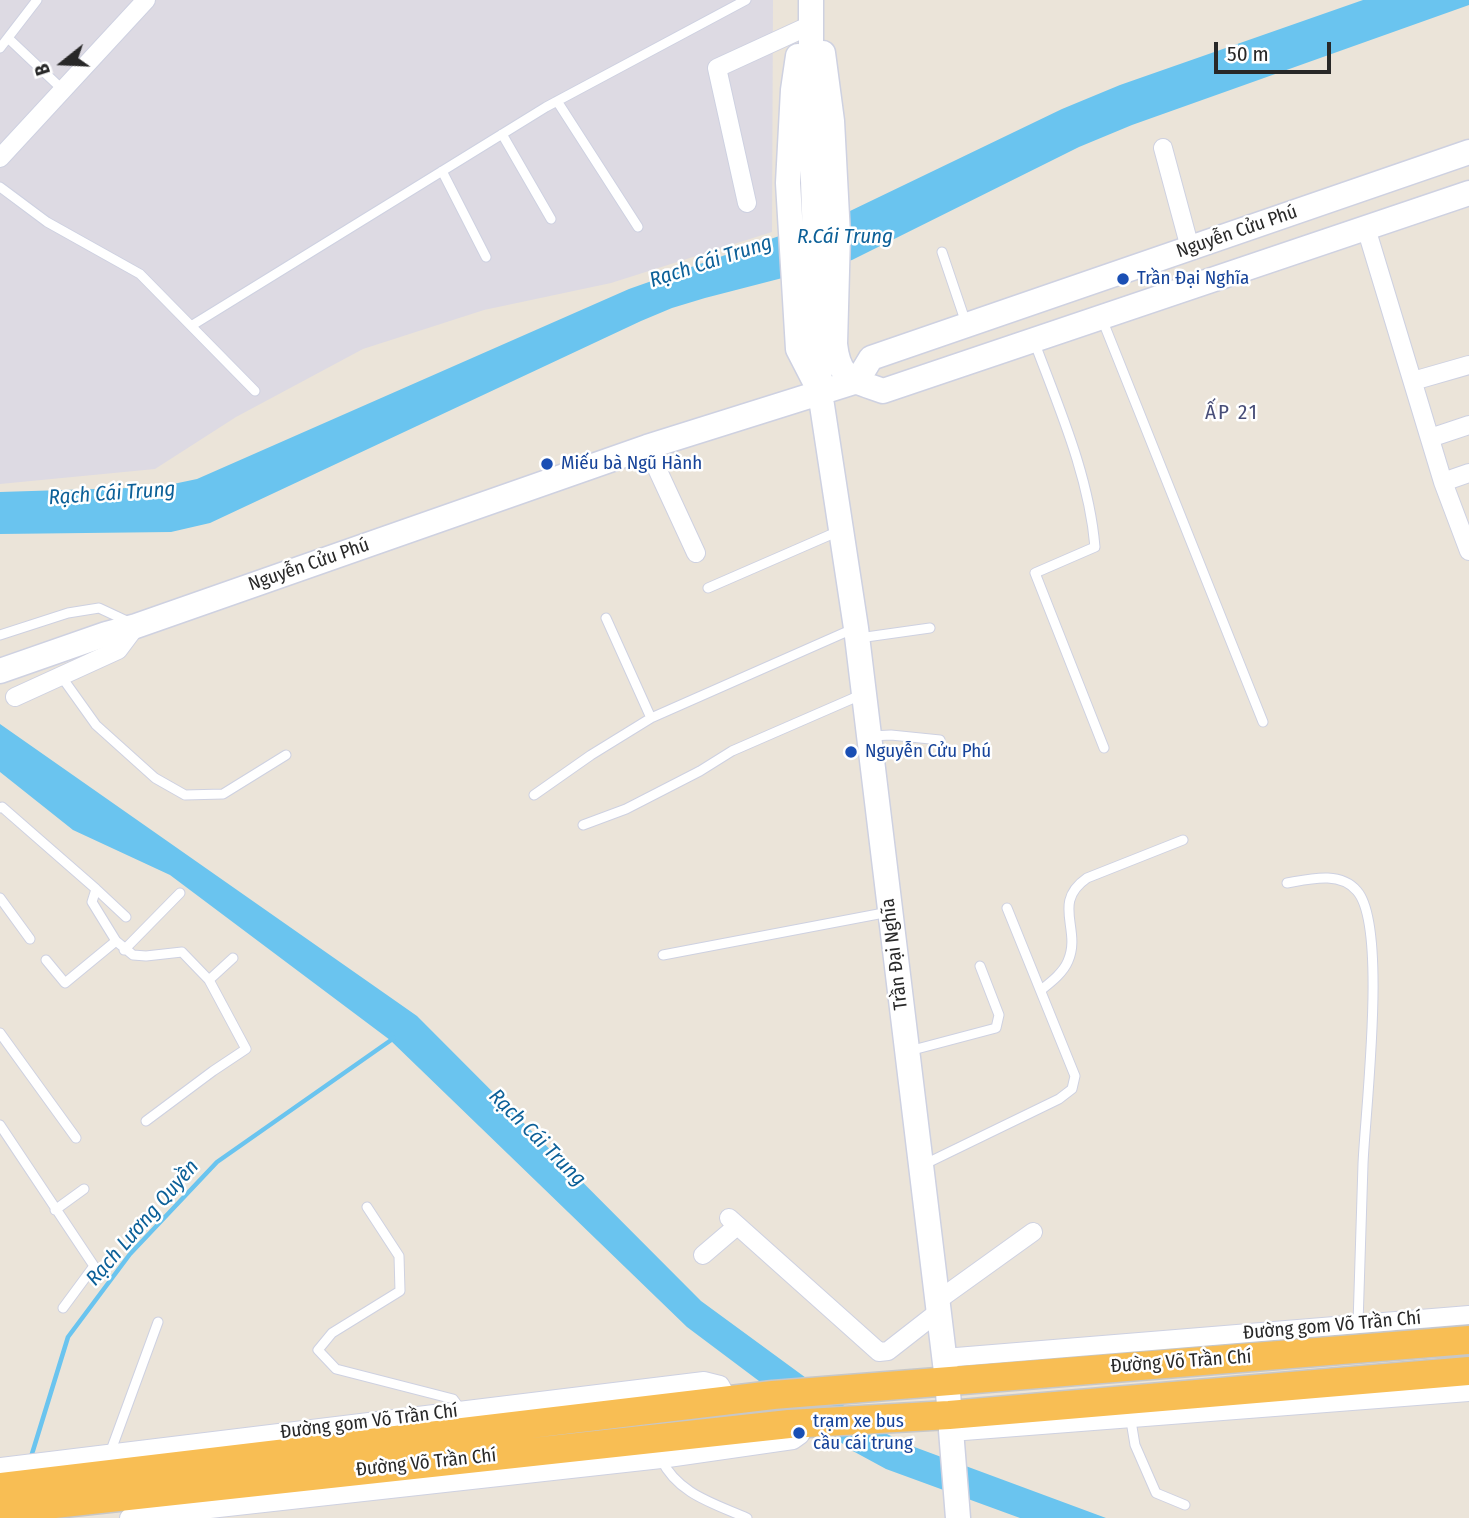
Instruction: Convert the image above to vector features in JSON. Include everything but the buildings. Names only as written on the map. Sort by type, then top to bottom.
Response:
[{"type":"highway","name":"Đường Võ Trần Chí","points":[[63,1491],[774,1395],[894,1384],[945,1369],[1469,1340]]},
{"type":"highway","name":"Đường Võ Trần Chí","points":[[63,1491],[91,1508],[798,1424],[896,1419],[951,1431],[1469,1371]]},
{"type":"highway","points":[[0,1487],[63,1491]]},
{"type":"highway","points":[[0,1510],[63,1491]]},
{"type":"main road","name":"Trần Đại Nghĩa","points":[[811,0],[802,29],[793,90],[788,183],[835,344],[820,392]]},
{"type":"main road","name":"Trần Đại Nghĩa","points":[[811,0],[832,121],[816,281],[820,392],[857,633],[938,1307],[957,1511]]},
{"type":"main road","name":"Nguyễn Cửu Phú","points":[[857,381],[872,358],[1469,152]]},
{"type":"main road","name":"Nguyễn Cửu Phú","points":[[0,671],[647,447],[857,381],[883,391],[1469,193]]},
{"type":"main road","name":"Trần Đại Nghĩa","points":[[816,281],[798,349],[820,392]]},
{"type":"main road","points":[[835,344],[841,370],[847,377],[857,381]]},
{"type":"main road","points":[[782,405],[794,393],[797,385],[798,349]]},
{"type":"street","points":[[0,158],[146,0]]},
{"type":"street","points":[[747,203],[717,68],[802,29]]},
{"type":"street","points":[[1163,148],[1190,248]]},
{"type":"street","points":[[1366,228],[1443,482],[1469,551]]},
{"type":"street","points":[[1413,381],[1469,365]]},
{"type":"street","points":[[1430,438],[1469,425]]},
{"type":"street","points":[[647,447],[696,553]]},
{"type":"street","points":[[1443,482],[1469,473]]},
{"type":"street","points":[[15,697],[118,650],[136,626]]},
{"type":"street","points":[[703,1255],[733,1222],[879,1352],[888,1351],[938,1307],[1033,1232]]},
{"type":"street","name":"Đường gom Võ Trần Chí","points":[[945,1369],[1358,1324],[1469,1315]]},
{"type":"street","name":"Đường gom Võ Trần Chí","points":[[0,1467],[704,1381],[720,1385],[729,1401]]},
{"type":"street","points":[[1128,1409],[1469,1392]]},
{"type":"street","points":[[129,1518],[661,1460],[793,1440],[800,1435],[798,1424]]},
{"type":"lane","points":[[0,48],[37,0]]},
{"type":"lane","points":[[191,326],[502,134],[746,0]]},
{"type":"lane","points":[[8,38],[63,90]]},
{"type":"lane","points":[[557,102],[638,227]]},
{"type":"lane","points":[[502,134],[551,219]]},
{"type":"lane","points":[[442,171],[485,257]]},
{"type":"lane","points":[[0,187],[47,222],[140,274],[255,391]]},
{"type":"lane","points":[[942,252],[967,325]]},
{"type":"lane","points":[[1102,318],[1263,722]]},
{"type":"lane","points":[[1034,340],[1074,450],[1093,521],[1095,547],[1035,573],[1104,748]]},
{"type":"lane","points":[[708,588],[841,531]]},
{"type":"lane","points":[[0,635],[68,613],[99,608],[136,626]]},
{"type":"lane","points":[[606,618],[650,718]]},
{"type":"lane","points":[[534,795],[650,718],[857,633],[930,628]]},
{"type":"lane","points":[[61,676],[96,725],[155,778],[185,795],[223,794],[286,755]]},
{"type":"lane","points":[[583,825],[626,809],[700,771],[732,751],[864,693]]},
{"type":"lane","points":[[869,736],[891,735],[940,740]]},
{"type":"lane","points":[[0,808],[126,917]]},
{"type":"lane","points":[[1041,990],[1059,974],[1069,960],[1069,896],[1075,887],[1087,878],[1183,839]]},
{"type":"lane","points":[[1287,883],[1327,878],[1349,883],[1358,892],[1369,918],[1373,944],[1371,1041],[1363,1163],[1358,1324]]},
{"type":"lane","points":[[96,889],[92,902],[124,950],[139,956],[182,951],[208,980],[246,1049],[146,1121]]},
{"type":"lane","points":[[124,950],[180,893]]},
{"type":"lane","points":[[0,898],[30,939]]},
{"type":"lane","points":[[921,1166],[1059,1099],[1072,1089],[1075,1076],[1007,908]]},
{"type":"lane","points":[[663,955],[890,912]]},
{"type":"lane","points":[[46,960],[65,983],[116,941]]},
{"type":"lane","points":[[208,980],[233,958]]},
{"type":"lane","points":[[907,1052],[996,1028],[999,1015],[980,966]]},
{"type":"lane","points":[[0,1033],[76,1138]]},
{"type":"lane","points":[[0,1125],[94,1266],[63,1308]]},
{"type":"lane","points":[[55,1210],[84,1189]]},
{"type":"lane","points":[[367,1207],[399,1256],[400,1291],[332,1333],[318,1350],[336,1369],[453,1399],[462,1411]]},
{"type":"lane","points":[[110,1453],[158,1322]]},
{"type":"lane","points":[[1128,1409],[1135,1445],[1156,1493],[1185,1505]]},
{"type":"lane","points":[[661,1460],[668,1473],[682,1488],[747,1518]]},
{"type":"shaded area","points":[[0,0],[773,0],[772,232],[611,283],[484,310],[363,349],[236,417],[155,469],[0,484]]},
{"type":"water","name":"R.Cái Trung","points":[[1363,0],[1469,0],[1469,5],[1132,125],[1079,147],[852,260],[672,308],[210,523],[171,532],[0,534],[0,492],[159,487],[197,479],[629,289],[850,211],[1062,109],[1120,85]]},
{"type":"water","name":"Rạch Cái Trung","points":[[0,724],[417,1016],[701,1301],[873,1427],[909,1445],[1106,1518],[1020,1518],[886,1469],[851,1450],[687,1327],[390,1040],[170,875],[73,830],[0,772]]},
{"type":"waterway","name":"Rạch Lương Quyền","points":[[31,1457],[68,1337],[130,1254],[217,1162],[394,1038]]},
{"type":"place","name":"Trần Đại Nghĩa","points":[[1123,279]]},
{"type":"place","name":"Miếu bà Ngũ Hành","points":[[547,464]]},
{"type":"place","name":"Nguyễn Cửu Phú","points":[[851,752]]},
{"type":"place","name":"trạm xe bus cầu cái trung","points":[[799,1433]]},
{"type":"district","name":"ẤP 21","points":[[1232,413]]}]
